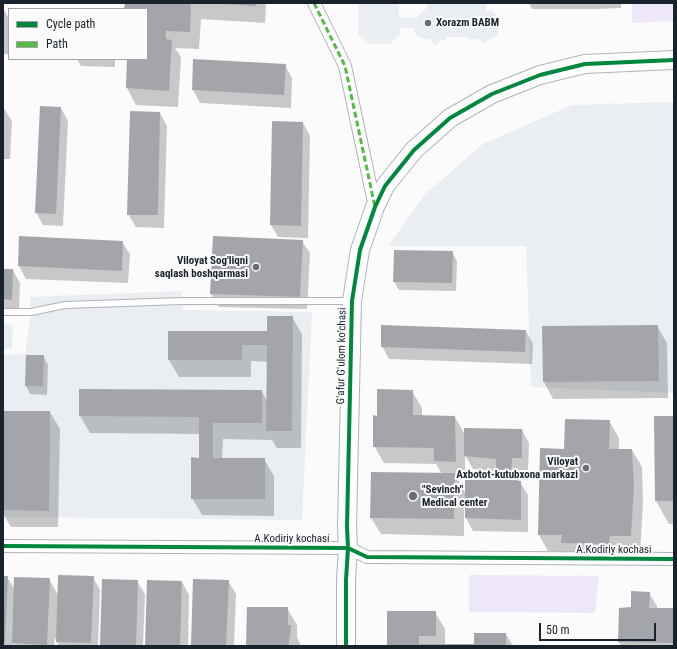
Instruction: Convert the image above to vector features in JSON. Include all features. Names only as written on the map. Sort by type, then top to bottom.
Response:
[{"type":"street","points":[[314,3],[345,66],[375,207]]},
{"type":"street","name":"Gʻafur Gʻulom ko’chasi","points":[[346,646],[352,301],[360,250],[375,207],[385,186],[414,150],[450,118],[492,94],[540,76],[585,64],[674,60]]},
{"type":"street","name":"A.Kodiriy kochasi","points":[[3,546],[348,548],[367,557],[674,559]]},
{"type":"lane","points":[[3,312],[31,312],[65,304],[175,301],[352,301]]},
{"type":"shaded area","name":"Xorazm BABM","points":[[358,3],[399,3],[399,18],[417,18],[418,15],[427,8],[427,3],[486,3],[486,11],[493,11],[498,17],[498,34],[484,44],[479,39],[470,40],[467,37],[447,37],[435,46],[429,39],[423,39],[415,34],[413,28],[400,28],[400,35],[390,44],[369,44],[358,34]]},
{"type":"shaded area","points":[[632,3],[674,3],[674,21],[632,23]]},
{"type":"shaded area","points":[[674,102],[674,393],[531,387],[526,246],[388,246],[425,194],[483,144],[572,105]]},
{"type":"shaded area","points":[[182,291],[183,310],[312,312],[302,520],[3,517],[3,355],[25,354],[31,312],[30,297]]},
{"type":"shaded area","points":[[3,324],[13,325],[12,349],[3,349]]},
{"type":"shaded area","points":[[469,575],[599,576],[595,613],[469,612]]},
{"type":"building","points":[[125,3],[191,3],[190,32],[166,31],[166,39],[172,40],[169,91],[126,88],[127,60],[148,60],[148,8],[124,8]]},
{"type":"building","points":[[256,3],[256,6],[222,4]]},
{"type":"building","points":[[193,59],[286,64],[284,95],[192,90]]},
{"type":"building","points":[[40,106],[61,107],[56,214],[35,213]]},
{"type":"building","points":[[130,111],[160,112],[158,215],[127,215]]},
{"type":"building","points":[[272,121],[303,122],[301,226],[270,225]]},
{"type":"building","points":[[19,236],[123,241],[122,271],[18,266]]},
{"type":"building","name":"Viloyat Sog'liqni saqlash boshqarmasi","points":[[213,236],[303,240],[300,297],[210,294]]},
{"type":"building","points":[[394,250],[453,251],[452,283],[393,282]]},
{"type":"building","points":[[3,269],[13,269],[12,300],[3,299]]},
{"type":"building","points":[[267,316],[293,316],[292,431],[266,431],[267,345],[242,345],[242,360],[168,360],[168,331],[267,331]]},
{"type":"building","points":[[381,325],[526,330],[525,352],[381,347]]},
{"type":"building","points":[[658,325],[659,381],[543,382],[542,326]]},
{"type":"building","points":[[26,355],[44,355],[43,386],[25,386]]},
{"type":"building","points":[[79,389],[262,390],[262,423],[213,423],[213,458],[265,458],[265,499],[191,499],[191,457],[199,458],[199,417],[79,416]]},
{"type":"building","points":[[377,389],[413,390],[413,415],[455,416],[456,462],[434,461],[434,448],[373,447],[373,415],[377,416]]},
{"type":"building","points":[[3,411],[50,411],[49,511],[3,510]]},
{"type":"building","points":[[654,416],[674,416],[674,501],[655,501]]},
{"type":"building","name":"Viloyat Axbotot-kutubxona markazi","points":[[565,419],[610,420],[609,449],[632,449],[634,487],[631,536],[610,536],[609,544],[561,543],[562,535],[538,535],[540,448],[564,449]]},
{"type":"building","points":[[464,428],[522,429],[522,458],[512,458],[511,480],[521,481],[521,520],[465,518],[465,480],[496,480],[496,459],[464,456]]},
{"type":"building","name":"\"Sevinch\" Medical center","points":[[371,472],[455,473],[454,519],[370,518]]},
{"type":"building","points":[[58,575],[94,576],[91,643],[56,642]]},
{"type":"building","points":[[3,576],[8,576],[5,642],[3,642]]},
{"type":"building","points":[[14,577],[50,578],[47,645],[12,643]]},
{"type":"building","points":[[102,579],[138,580],[136,646],[100,646]]},
{"type":"building","points":[[193,579],[229,580],[226,646],[191,645]]},
{"type":"building","points":[[147,580],[182,581],[180,646],[145,646]]},
{"type":"building","points":[[631,591],[650,592],[649,608],[674,608],[674,643],[618,642],[619,608],[631,607]]},
{"type":"building","points":[[247,607],[288,607],[288,625],[291,625],[289,646],[246,646]]},
{"type":"building","points":[[387,611],[436,611],[436,636],[419,636],[419,644],[474,644],[474,633],[506,633],[506,646],[387,646]]},
{"type":"marked path","points":[[314,3],[345,66],[375,207]]},
{"type":"cycle path","points":[[346,646],[352,301],[360,250],[375,207],[385,186],[414,150],[450,118],[492,94],[540,75],[585,64],[674,60]]},
{"type":"cycle path","points":[[3,546],[348,548],[367,557],[674,559]]},
{"type":"place","name":"Xorazm BABM","points":[[428,23]]},
{"type":"place","name":"Viloyat Sog'liqni saqlash boshqarmasi","points":[[256,267]]},
{"type":"place","name":"Viloyat Axbotot-kutubxona markazi","points":[[586,468]]},
{"type":"place","name":"\"Sevinch\" Medical center","points":[[413,496]]}]
